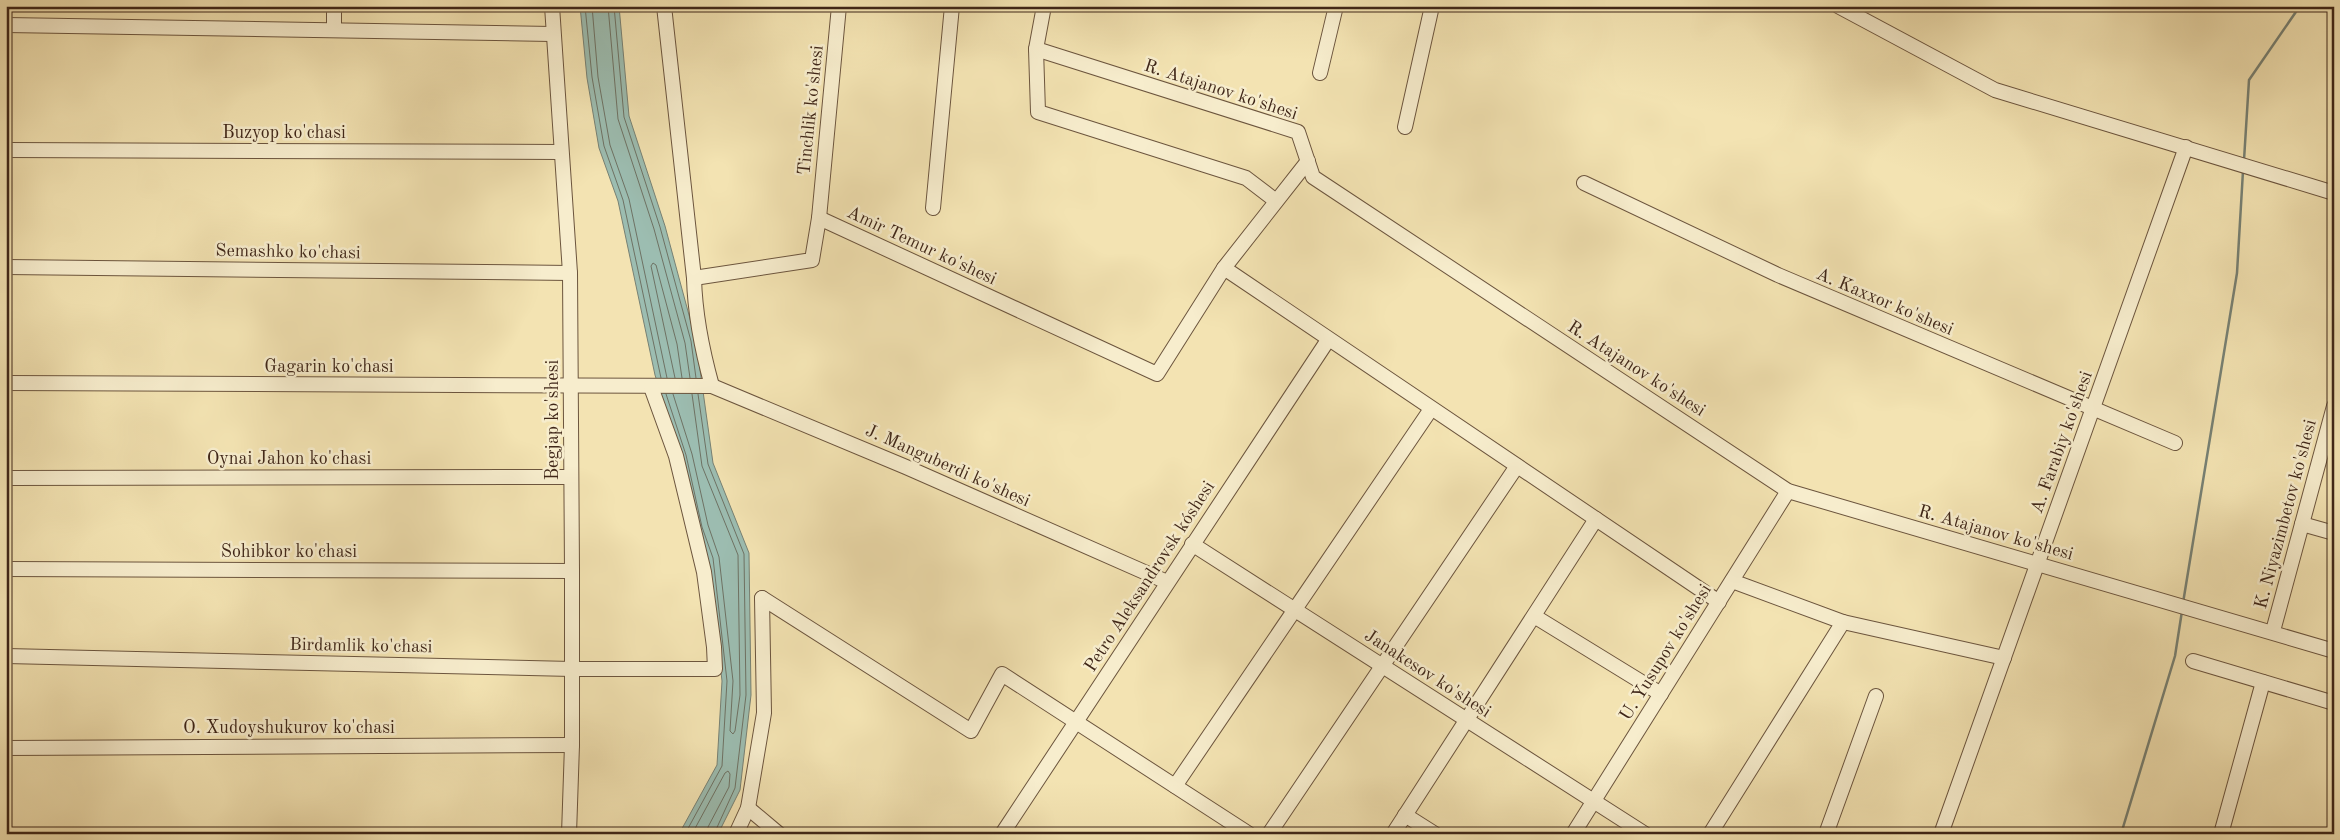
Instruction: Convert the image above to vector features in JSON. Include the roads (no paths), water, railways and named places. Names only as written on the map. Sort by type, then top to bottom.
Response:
[{"type":"street","points":[[334,6],[334,30]]},
{"type":"street","name":"Begjap ko'shesi","points":[[552,6],[552,34],[570,273],[572,745],[569,834]]},
{"type":"street","points":[[664,6],[694,278],[695,312],[708,386]]},
{"type":"street","name":"Tinchlik ko'shesi","points":[[819,218],[839,6]]},
{"type":"street","points":[[933,208],[952,6]]},
{"type":"street","points":[[1044,6],[1036,49],[1038,112],[1246,178],[1276,201]]},
{"type":"street","points":[[1320,73],[1336,6]]},
{"type":"street","points":[[1405,127],[1432,6]]},
{"type":"street","points":[[1838,6],[1995,90],[2334,192]]},
{"type":"street","points":[[6,25],[552,34]]},
{"type":"street","name":"R. Atajanov ko'shesi","points":[[1036,49],[1298,132],[1313,177],[1788,491],[2273,631],[2334,651]]},
{"type":"street","name":"A. Farabiy ko'shesi","points":[[1941,834],[2186,147]]},
{"type":"street","name":"Buzyop ko'chasi","points":[[6,150],[561,152]]},
{"type":"street","points":[[1308,161],[1224,268],[1328,340],[1719,602]]},
{"type":"street","name":"A. Kaxxor ko'shesi","points":[[1584,183],[1778,275],[2093,410],[2175,443]]},
{"type":"street","name":"Amir Temur ko'shesi","points":[[694,278],[812,260],[819,218],[1157,374],[1224,268]]},
{"type":"street","name":"Semashko ko'chasi","points":[[6,267],[570,273]]},
{"type":"street","name":"Petro Aleksandrovsk kóshesi","points":[[1002,834],[1166,582],[1328,340]]},
{"type":"street","name":"Gagarin ko'chasi","points":[[6,383],[708,386]]},
{"type":"street","name":"J. Manguberdi ko'shesi","points":[[708,386],[906,466],[1166,582]]},
{"type":"street","name":"Birdamlik ko'chasi","points":[[6,656],[572,669],[715,669],[704,572],[676,456],[654,387]]},
{"type":"street","name":"K. Niyazimbetov ko'shesi","points":[[2273,631],[2334,406]]},
{"type":"street","points":[[1176,786],[1432,409]]},
{"type":"street","points":[[1269,834],[1517,466]]},
{"type":"street","name":"Oynai Jahon ko'chasi","points":[[6,478],[571,477]]},
{"type":"street","name":"U. Yusupov ko'shesi","points":[[1573,834],[1788,491]]},
{"type":"street","points":[[1393,834],[1596,519]]},
{"type":"street","points":[[2302,524],[2334,533]]},
{"type":"street","name":"Janakesov ko'shesi","points":[[1192,544],[1644,834]]},
{"type":"street","name":"Sohibkor ko'chasi","points":[[6,569],[572,571]]},
{"type":"street","points":[[1732,581],[1843,622],[2004,658]]},
{"type":"street","points":[[736,834],[748,808],[764,713],[762,598],[971,731],[1002,674],[1076,720],[1249,834]]},
{"type":"street","points":[[1534,616],[1661,694]]},
{"type":"street","points":[[1710,834],[1843,622]]},
{"type":"street","points":[[2193,661],[2334,703]]},
{"type":"street","points":[[2221,834],[2263,682]]},
{"type":"street","points":[[1826,834],[1876,696]]},
{"type":"street","name":"O. Xudoyshukurov ko'chasi","points":[[6,748],[572,745]]},
{"type":"street","points":[[748,808],[779,834]]},
{"type":"street","points":[[1405,815],[1435,834]]},
{"type":"water","points":[[580,6],[619,6],[629,116],[665,226],[696,341],[713,463],[749,553],[751,695],[740,790],[718,834],[679,834],[717,765],[722,681],[708,559],[697,528],[681,457],[655,375],[618,201],[599,148],[587,78]]},
{"type":"waterway","points":[[2244,160],[2249,80],[2300,6]]},
{"type":"waterway","points":[[2183,603],[2237,273],[2243,171]]},
{"type":"waterway","points":[[2121,834],[2175,656],[2182,611]]}]
